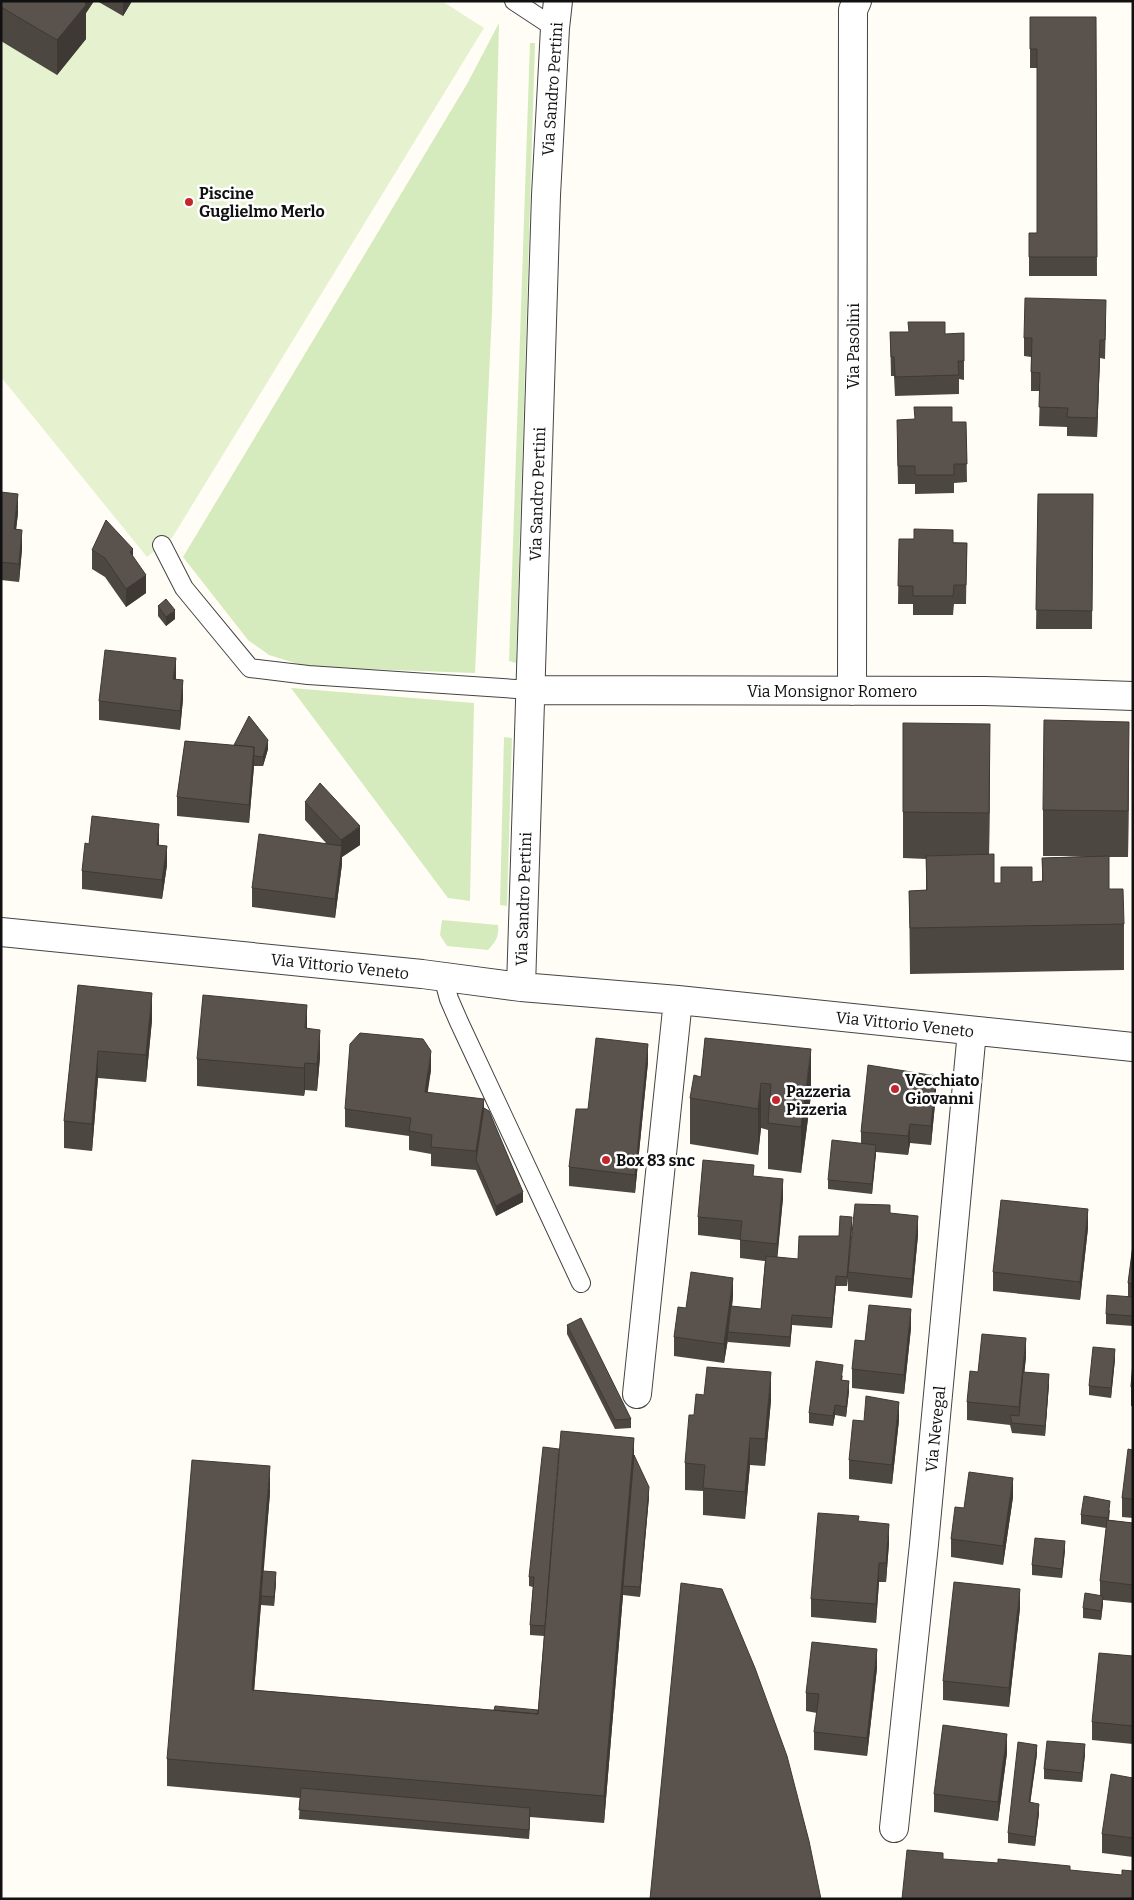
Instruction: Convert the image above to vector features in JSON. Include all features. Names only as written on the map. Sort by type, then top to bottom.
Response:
[{"type":"street","name":"Via Sandro Pertini","points":[[520,987],[546,195],[558,1]]},
{"type":"street","name":"Via Pasolini","points":[[852,691],[853,20],[857,1]]},
{"type":"street","name":"Via Monsignor Romero","points":[[531,690],[984,691],[1133,696]]},
{"type":"street","name":"Via Vittorio Veneto","points":[[1,932],[443,977],[520,987],[678,1000],[1133,1047]]},
{"type":"street","points":[[636,1394],[678,1000]]},
{"type":"street","name":"Via Nevegal","points":[[894,1828],[924,1544],[972,1031]]},
{"type":"lane","points":[[514,1],[555,28]]},
{"type":"lane","points":[[162,544],[184,588],[250,668],[308,675],[531,690]]},
{"type":"lane","points":[[443,977],[449,999],[459,1022],[581,1283]]},
{"type":"green space","name":"Piscine Guglielmo Merlo","points":[[1,1],[442,1],[484,28],[172,538],[147,557],[1,377]]},
{"type":"green space","points":[[499,23],[492,313],[475,673],[308,667],[269,655],[248,640],[183,557],[467,84]]},
{"type":"green space","points":[[530,43],[535,43],[516,663],[509,661]]},
{"type":"green space","points":[[291,688],[474,703],[470,901],[448,898]]},
{"type":"green space","points":[[504,737],[512,738],[507,906],[500,905]]},
{"type":"green space","points":[[442,920],[498,925],[497,936],[488,950],[447,946],[440,935]]},
{"type":"building","points":[[1,1],[85,1],[86,5],[57,40],[1,7]]},
{"type":"building","points":[[1030,17],[1096,17],[1097,257],[1029,257],[1029,233],[1037,233],[1037,49],[1030,49]]},
{"type":"building","points":[[1025,298],[1106,300],[1105,340],[1100,340],[1097,418],[1067,417],[1068,408],[1039,407],[1040,373],[1031,372],[1032,338],[1024,338]]},
{"type":"building","points":[[908,322],[945,322],[945,334],[964,333],[964,361],[958,361],[959,375],[895,377],[894,357],[891,357],[890,332],[909,332]]},
{"type":"building","points":[[914,407],[952,407],[952,422],[966,422],[967,464],[954,464],[954,475],[915,475],[915,466],[898,466],[897,420],[915,419]]},
{"type":"building","points":[[1,492],[18,494],[14,529],[22,530],[19,564],[1,562]]},
{"type":"building","points":[[1038,494],[1093,494],[1092,611],[1036,610]]},
{"type":"building","points":[[106,520],[133,549],[130,552],[146,575],[126,589],[105,558],[92,550]]},
{"type":"building","points":[[914,529],[953,530],[953,543],[967,543],[966,585],[954,585],[953,596],[913,596],[913,586],[898,586],[899,539],[914,539]]},
{"type":"building","points":[[166,599],[175,610],[166,617],[158,606]]},
{"type":"building","points":[[105,650],[176,658],[173,679],[183,680],[180,711],[99,701]]},
{"type":"building","points":[[249,716],[268,740],[263,757],[254,756],[254,747],[234,745]]},
{"type":"building","points":[[1044,720],[1129,722],[1128,811],[1043,810]]},
{"type":"building","points":[[903,723],[990,724],[989,813],[903,812]]},
{"type":"building","points":[[185,741],[254,747],[249,805],[177,797]]},
{"type":"building","points":[[320,783],[360,826],[341,840],[305,802]]},
{"type":"building","points":[[92,816],[159,824],[157,845],[167,846],[162,880],[82,871],[85,843],[89,844]]},
{"type":"building","points":[[259,834],[342,846],[335,899],[252,888]]},
{"type":"building","points":[[994,854],[994,883],[1001,883],[1001,867],[1032,867],[1032,882],[1043,881],[1042,858],[1109,856],[1109,889],[1123,889],[1124,924],[910,928],[909,891],[927,890],[926,856]]},
{"type":"building","points":[[78,985],[152,993],[146,1055],[98,1051],[92,1124],[64,1121]]},
{"type":"building","points":[[203,995],[307,1005],[305,1028],[320,1030],[317,1064],[305,1063],[304,1068],[197,1059]]},
{"type":"building","points":[[360,1033],[423,1039],[431,1051],[425,1092],[484,1099],[476,1151],[431,1147],[432,1135],[409,1131],[411,1118],[345,1109],[350,1044]]},
{"type":"building","points":[[596,1038],[648,1044],[635,1175],[569,1167],[576,1109],[588,1109]]},
{"type":"building","points":[[705,1038],[811,1049],[801,1127],[768,1123],[771,1084],[761,1083],[758,1109],[690,1098],[694,1075],[701,1077]]},
{"type":"building","points":[[868,1065],[936,1076],[931,1126],[910,1124],[908,1136],[861,1132]]},
{"type":"building","points":[[484,1108],[489,1111],[523,1192],[496,1206],[476,1160]]},
{"type":"building","points":[[832,1140],[876,1145],[872,1184],[828,1180]]},
{"type":"building","points":[[703,1160],[754,1165],[753,1176],[783,1179],[777,1244],[740,1240],[742,1221],[698,1217]]},
{"type":"building","points":[[1001,1200],[1088,1209],[1080,1282],[993,1272]]},
{"type":"building","points":[[855,1204],[890,1205],[890,1213],[918,1216],[912,1279],[848,1272]]},
{"type":"building","points":[[840,1216],[852,1217],[847,1277],[836,1276],[832,1318],[792,1315],[790,1337],[728,1332],[731,1306],[761,1309],[766,1256],[798,1259],[799,1236],[839,1236]]},
{"type":"building","points":[[1133,1245],[1133,1284],[1128,1283]]},
{"type":"building","points":[[691,1272],[733,1278],[724,1344],[674,1337],[678,1307],[686,1308]]},
{"type":"building","points":[[1107,1295],[1133,1297],[1133,1316],[1106,1314]]},
{"type":"building","points":[[869,1305],[911,1309],[904,1375],[852,1369],[855,1340],[865,1341]]},
{"type":"building","points":[[581,1318],[631,1419],[615,1420],[567,1325]]},
{"type":"building","points":[[982,1334],[1026,1338],[1019,1407],[967,1402],[970,1371],[978,1372]]},
{"type":"building","points":[[1093,1347],[1115,1349],[1111,1388],[1089,1386]]},
{"type":"building","points":[[816,1361],[843,1365],[841,1380],[849,1381],[846,1407],[835,1405],[833,1416],[809,1413]]},
{"type":"building","points":[[1133,1361],[1133,1387],[1131,1387]]},
{"type":"building","points":[[707,1367],[771,1372],[765,1439],[750,1438],[745,1492],[703,1488],[705,1465],[685,1463],[689,1415],[694,1415],[696,1394],[704,1395]]},
{"type":"building","points":[[1023,1372],[1049,1374],[1045,1426],[1012,1423],[1010,1415],[1019,1416]]},
{"type":"building","points":[[866,1396],[899,1402],[892,1465],[849,1460],[853,1420],[864,1421]]},
{"type":"building","points":[[561,1431],[634,1438],[604,1796],[167,1759],[192,1460],[270,1466],[252,1690],[538,1714]]},
{"type":"building","points":[[543,1447],[559,1449],[545,1626],[530,1625],[534,1577],[529,1577]]},
{"type":"building","points":[[1128,1449],[1133,1450],[1133,1499],[1122,1498]]},
{"type":"building","points":[[634,1455],[649,1487],[640,1587],[623,1586]]},
{"type":"building","points":[[969,1472],[1013,1478],[1003,1546],[951,1539],[955,1507],[964,1508]]},
{"type":"building","points":[[1084,1496],[1110,1501],[1108,1518],[1081,1515]]},
{"type":"building","points":[[818,1513],[859,1516],[858,1521],[889,1524],[886,1563],[879,1563],[876,1604],[811,1599]]},
{"type":"building","points":[[1107,1520],[1133,1523],[1133,1585],[1100,1581]]},
{"type":"building","points":[[1035,1538],[1065,1541],[1062,1569],[1032,1565]]},
{"type":"building","points":[[263,1571],[276,1572],[274,1597],[261,1596]]},
{"type":"building","points":[[954,1582],[1020,1589],[1009,1688],[943,1681]]},
{"type":"building","points":[[681,1583],[722,1589],[755,1668],[787,1756],[809,1841],[821,1899],[650,1899]]},
{"type":"building","points":[[1085,1593],[1103,1596],[1101,1611],[1083,1608]]},
{"type":"building","points":[[812,1642],[877,1649],[867,1738],[814,1732],[819,1694],[806,1693]]},
{"type":"building","points":[[1099,1653],[1133,1656],[1133,1726],[1092,1722]]},
{"type":"building","points":[[495,1706],[538,1710],[538,1714],[494,1710]]},
{"type":"building","points":[[943,1725],[1007,1734],[998,1802],[934,1794]]},
{"type":"building","points":[[1047,1741],[1085,1744],[1082,1773],[1044,1769]]},
{"type":"building","points":[[1018,1742],[1037,1745],[1029,1802],[1039,1804],[1035,1837],[1008,1833]]},
{"type":"building","points":[[1111,1774],[1133,1778],[1133,1838],[1102,1834]]},
{"type":"building","points":[[301,1788],[530,1808],[529,1830],[299,1810]]},
{"type":"building","points":[[907,1850],[943,1853],[943,1859],[998,1863],[998,1859],[1070,1866],[1070,1870],[1122,1875],[1122,1870],[1133,1871],[1133,1899],[902,1899]]},
{"type":"place","name":"Piscine Guglielmo Merlo","points":[[189,202]]},
{"type":"place","name":"Vecchiato Giovanni","points":[[895,1089]]},
{"type":"place","name":"Pazzeria Pizzeria","points":[[776,1100]]},
{"type":"place","name":"Box 83 snc","points":[[606,1160]]}]
